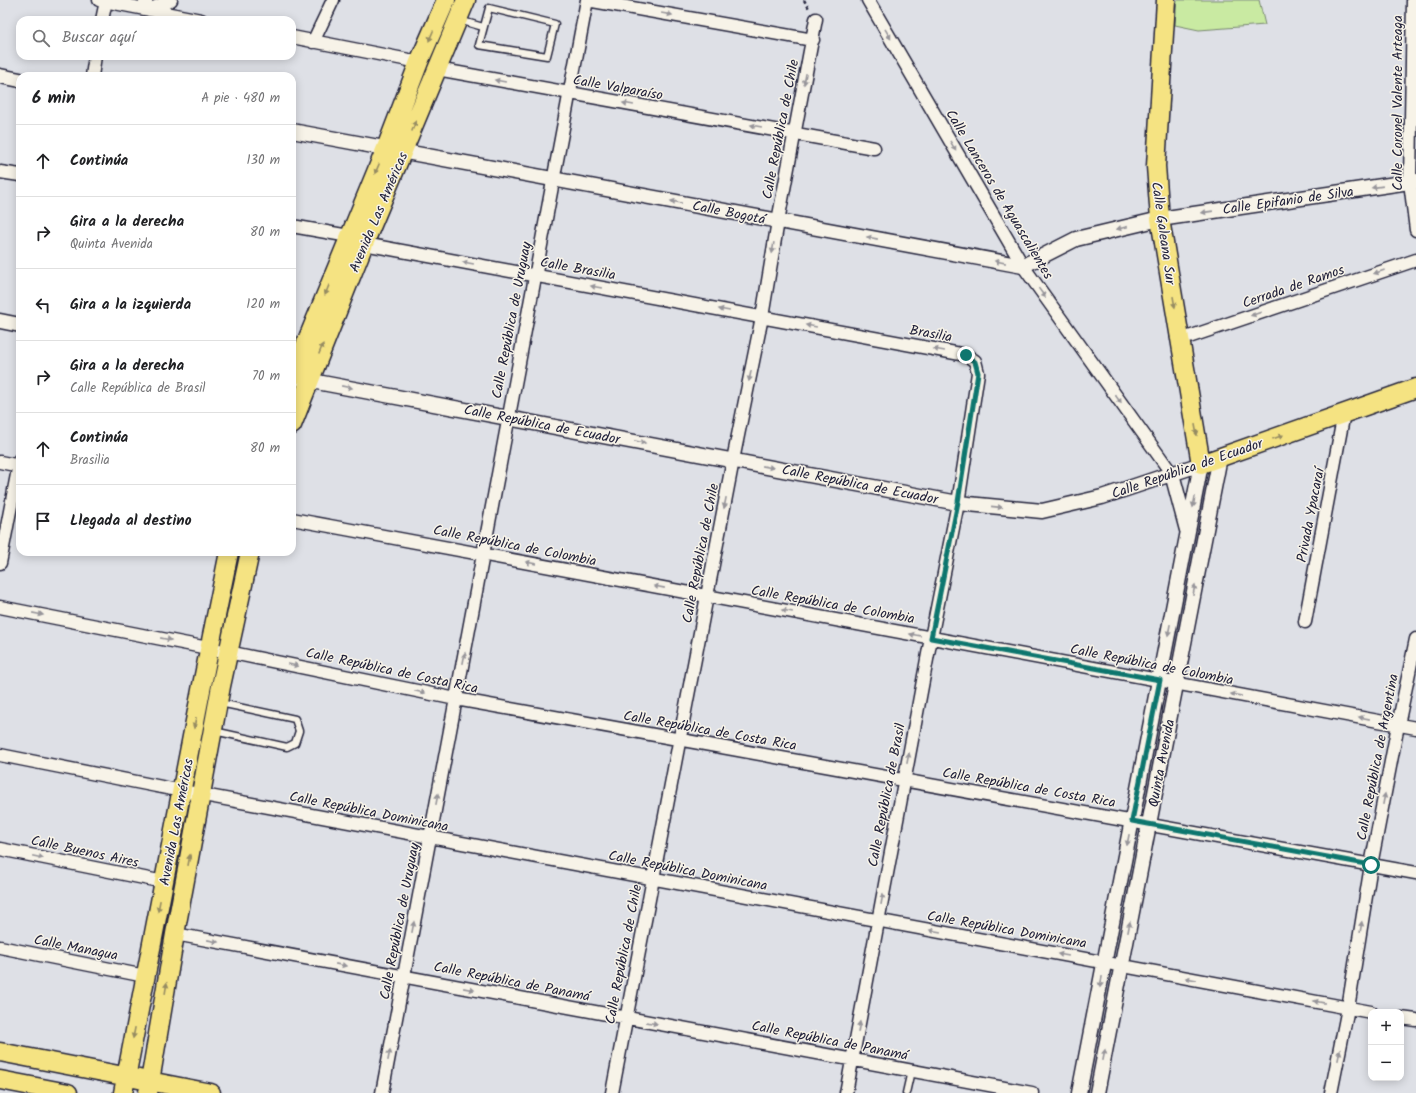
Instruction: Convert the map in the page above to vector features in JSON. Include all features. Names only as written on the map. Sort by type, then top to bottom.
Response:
[{"type":"main road","name":"Avenida Las Américas","points":[[356,240],[386,148],[419,62],[446,0]]},
{"type":"main road","name":"Avenida Las Américas","points":[[296,378],[356,240],[404,152],[466,0]]},
{"type":"main road","name":"Calle Galeana Sur","points":[[1166,0],[1156,166],[1160,219],[1201,464]]},
{"type":"main road","name":"Calle República de Ecuador","points":[[1201,464],[1416,388]]},
{"type":"main road","name":"Avenida Las Américas","points":[[124,1085],[202,685],[229,556]]},
{"type":"main road","name":"Avenida Las Américas","points":[[149,1087],[175,934],[218,702],[249,556]]},
{"type":"main road","points":[[0,1052],[124,1085],[211,1093]]},
{"type":"main road","points":[[0,1080],[68,1093]]},
{"type":"street","points":[[147,5],[171,0]]},
{"type":"street","points":[[313,42],[333,0]]},
{"type":"street","points":[[587,0],[812,40]]},
{"type":"street","name":"Calle República de Uruguay","points":[[382,1093],[587,0]]},
{"type":"street","name":"Calle Lanceros de Aguascalientes","points":[[868,0],[1023,266],[1172,474]]},
{"type":"street","name":"Calle Coronel Valente Arteaga","points":[[1413,0],[1413,182],[1416,230]]},
{"type":"street","points":[[102,16],[102,1],[147,5],[187,16]]},
{"type":"street","name":"Calle República de Chile","points":[[612,1093],[733,460],[762,317],[778,221],[816,19]]},
{"type":"street","points":[[296,39],[419,62]]},
{"type":"street","points":[[93,72],[95,60]]},
{"type":"street","name":"Calle Valparaíso","points":[[437,69],[874,148]]},
{"type":"street","points":[[0,76],[16,79]]},
{"type":"street","name":"Calle Bogotá","points":[[296,132],[1023,266]]},
{"type":"street","points":[[0,172],[16,174]]},
{"type":"street","name":"Calle Epifanio de Silva","points":[[1160,219],[1413,182]]},
{"type":"street","points":[[1023,266],[1076,239],[1160,219]]},
{"type":"street","name":"Calle Brasilia","points":[[296,227],[535,275],[762,317]]},
{"type":"street","name":"Cerrada de Ramos","points":[[1180,340],[1416,260]]},
{"type":"street","name":"Brasilia","points":[[762,317],[966,355],[975,362],[978,373],[958,502]]},
{"type":"street","points":[[0,321],[16,324]]},
{"type":"street","name":"Calle República de Ecuador","points":[[296,378],[958,502],[1042,511],[1102,497],[1201,464]]},
{"type":"street","name":"Privada Ypacaraí","points":[[1306,622],[1344,414]]},
{"type":"street","name":"Quinta Avenida","points":[[1097,1093],[1220,458]]},
{"type":"street","points":[[0,462],[16,463]]},
{"type":"street","name":"Quinta Avenida","points":[[1079,1093],[1201,464]]},
{"type":"street","points":[[1172,474],[1188,533]]},
{"type":"street","points":[[0,562],[16,483]]},
{"type":"street","name":"Calle República de Brasil","points":[[846,1093],[904,780],[958,502]]},
{"type":"street","name":"Calle República de Colombia","points":[[296,520],[1416,728]]},
{"type":"street","name":"Calle República de Costa Rica","points":[[0,607],[210,648],[456,699],[1149,824],[1416,874]]},
{"type":"street","name":"Calle República de Argentina","points":[[1331,1093],[1348,1008],[1371,865],[1416,639]]},
{"type":"street","name":"Calle República Dominicana","points":[[0,755],[201,795],[1368,1011]]},
{"type":"street","name":"Calle Buenos Aires","points":[[0,849],[164,882]]},
{"type":"street","name":"Calle República de Panamá","points":[[175,934],[1032,1093]]},
{"type":"street","name":"Calle Managua","points":[[0,947],[145,976]]},
{"type":"street","points":[[1404,1018],[1416,1020]]},
{"type":"lane","points":[[489,8],[555,24],[547,56],[479,45],[483,27],[489,8]]},
{"type":"lane","points":[[458,20],[483,27]]},
{"type":"lane","points":[[213,731],[287,747],[295,743],[298,730],[295,719],[218,702]]},
{"type":"lane","points":[[906,1093],[911,1071]]},
{"type":"green space","points":[[1177,0],[1259,0],[1265,25],[1199,30],[1175,25]]},
{"type":"route","points":[[966,355],[975,362],[978,373],[958,502],[931,638],[1160,680],[1132,821],[1371,865]]}]
